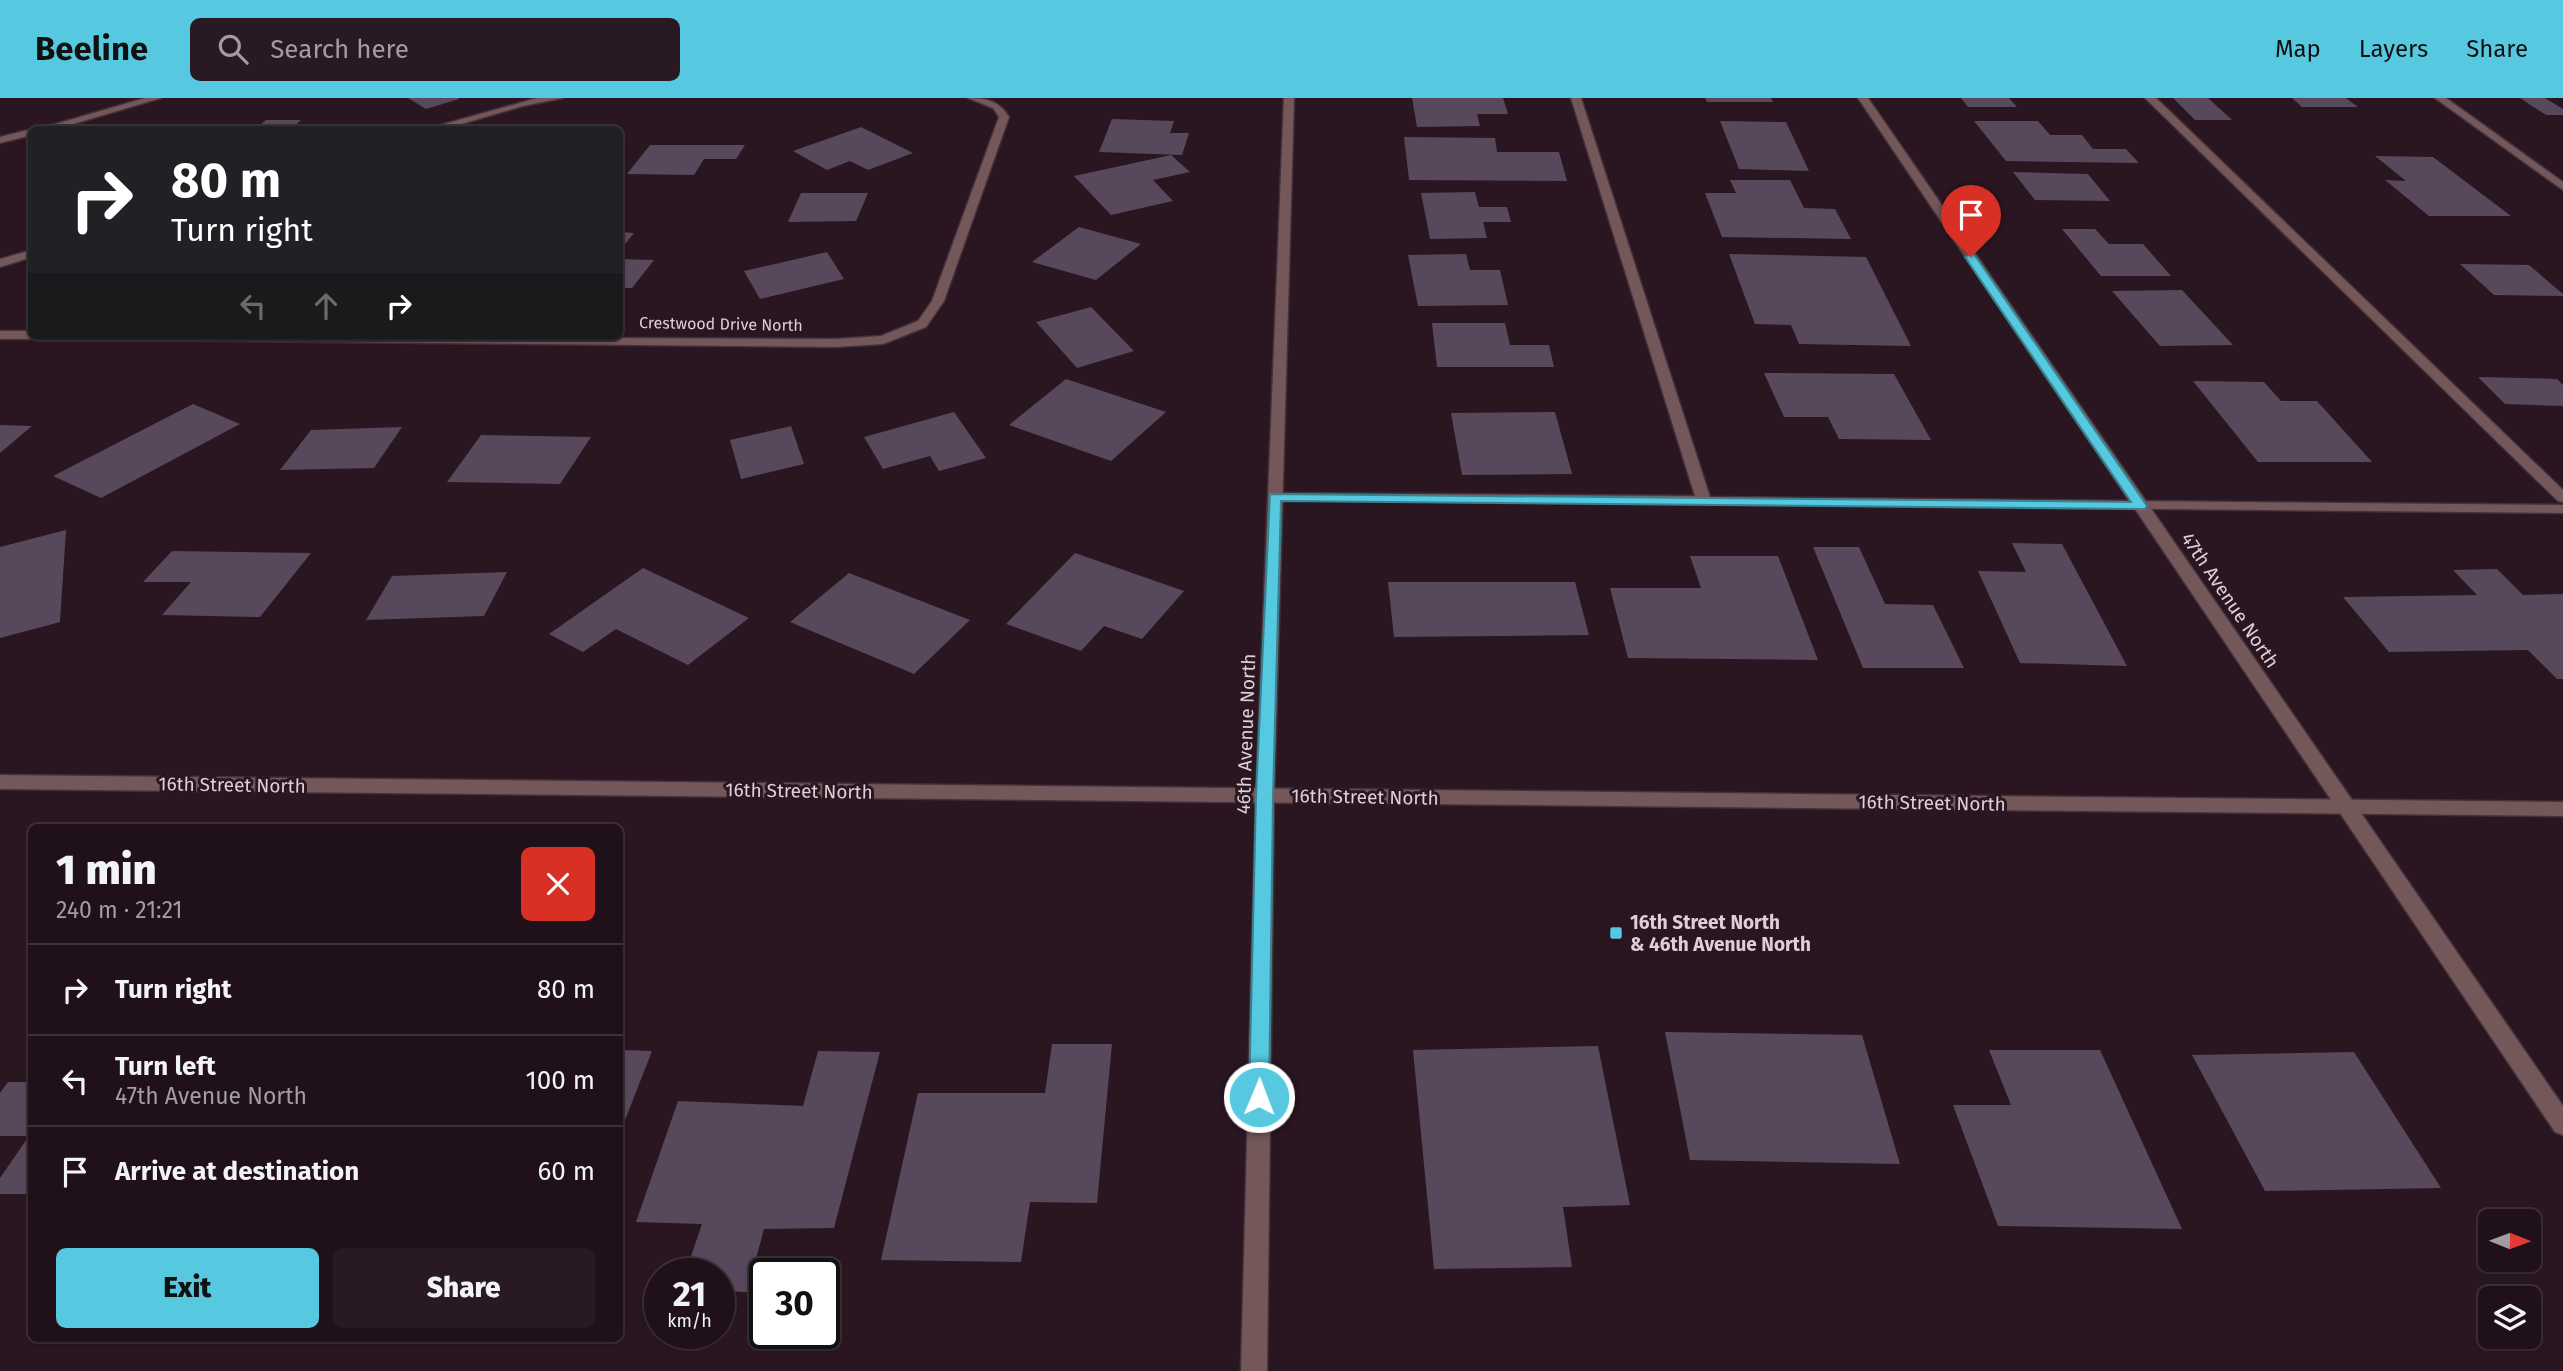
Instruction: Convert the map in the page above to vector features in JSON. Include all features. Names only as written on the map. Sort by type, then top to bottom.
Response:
[{"type":"street","points":[[54,126],[156,98]]},
{"type":"street","points":[[442,126],[522,103],[558,98]]},
{"type":"street","name":"Crestwood Drive North","points":[[533,340],[836,343],[883,340],[922,324],[938,301],[1004,117],[997,106],[973,98]]},
{"type":"street","name":"46th Avenue North","points":[[1254,1371],[1265,796],[1289,98]]},
{"type":"street","points":[[1576,98],[1704,501]]},
{"type":"street","name":"47th Avenue North","points":[[1863,98],[2563,1125]]},
{"type":"street","points":[[2150,98],[2563,498]]},
{"type":"street","points":[[2441,98],[2563,187]]},
{"type":"street","points":[[0,141],[28,133]]},
{"type":"street","points":[[0,263],[28,254]]},
{"type":"street","points":[[0,335],[28,335]]},
{"type":"street","points":[[1275,497],[2563,509]]},
{"type":"street","name":"16th Street North","points":[[0,782],[2563,809]]},
{"type":"building","points":[[408,98],[459,98],[459,99],[426,109]]},
{"type":"building","points":[[1412,98],[1503,98],[1508,114],[1477,114],[1480,126],[1417,127]]},
{"type":"building","points":[[1705,98],[1771,98],[1773,102],[1707,102]]},
{"type":"building","points":[[1961,98],[2009,98],[2017,107],[1968,107]]},
{"type":"building","points":[[2173,98],[2208,98],[2232,120],[2195,120]]},
{"type":"building","points":[[2292,98],[2346,98],[2358,107],[2302,107]]},
{"type":"building","points":[[2520,98],[2545,98],[2563,109],[2563,115],[2546,115]]},
{"type":"building","points":[[1112,119],[1174,121],[1170,133],[1189,133],[1182,155],[1099,152]]},
{"type":"building","points":[[266,120],[301,120],[294,126],[259,126]]},
{"type":"building","points":[[1720,121],[1786,122],[1809,171],[1739,169]]},
{"type":"building","points":[[1974,121],[2038,121],[2050,135],[2082,135],[2093,149],[2126,149],[2139,163],[2006,161]]},
{"type":"building","points":[[861,127],[913,153],[868,170],[850,161],[827,170],[793,151]]},
{"type":"building","points":[[1404,137],[1495,138],[1497,152],[1559,152],[1567,181],[1409,180]]},
{"type":"building","points":[[650,145],[745,145],[736,159],[704,159],[694,175],[627,174]]},
{"type":"building","points":[[1171,155],[1190,172],[1153,180],[1173,201],[1111,215],[1074,176]]},
{"type":"building","points":[[2375,156],[2433,157],[2511,216],[2429,216],[2385,180],[2406,181]]},
{"type":"building","points":[[2013,172],[2088,174],[2110,201],[2035,200]]},
{"type":"building","points":[[1730,180],[1790,180],[1804,208],[1835,209],[1851,239],[1722,237],[1705,193],[1736,193]]},
{"type":"building","points":[[1475,192],[1479,207],[1507,207],[1511,222],[1483,222],[1487,238],[1430,239],[1421,193]]},
{"type":"building","points":[[801,193],[868,193],[856,221],[788,222]]},
{"type":"building","points":[[1079,227],[1141,244],[1096,280],[1032,262]]},
{"type":"building","points":[[2062,229],[2095,229],[2109,244],[2143,244],[2171,276],[2101,276]]},
{"type":"building","points":[[623,232],[634,233],[623,246]]},
{"type":"building","points":[[827,252],[844,279],[760,299],[744,271]]},
{"type":"building","points":[[1466,254],[1470,270],[1500,270],[1508,305],[1418,306],[1408,255]]},
{"type":"building","points":[[1729,254],[1866,257],[1911,346],[1799,344],[1791,325],[1755,324]]},
{"type":"building","points":[[623,259],[654,260],[632,288],[623,288]]},
{"type":"building","points":[[2460,264],[2529,265],[2563,296],[2494,295]]},
{"type":"building","points":[[2182,290],[2233,345],[2160,346],[2112,291]]},
{"type":"building","points":[[1091,307],[1134,351],[1077,368],[1036,322]]},
{"type":"building","points":[[1432,323],[1505,323],[1510,345],[1549,345],[1554,367],[1437,367]]},
{"type":"building","points":[[1764,373],[1894,374],[1931,440],[1839,439],[1828,417],[1784,417]]},
{"type":"building","points":[[2478,377],[2557,379],[2563,385],[2563,406],[2505,404]]},
{"type":"building","points":[[1066,379],[1166,412],[1111,461],[1009,425]]},
{"type":"building","points":[[2193,381],[2264,382],[2281,401],[2317,401],[2372,462],[2258,462]]},
{"type":"building","points":[[193,404],[240,424],[101,498],[53,476]]},
{"type":"building","points":[[954,412],[986,458],[939,471],[930,456],[883,469],[864,437]]},
{"type":"building","points":[[1555,412],[1572,474],[1462,475],[1451,413]]},
{"type":"building","points":[[0,425],[32,426],[0,453]]},
{"type":"building","points":[[791,426],[804,464],[741,479],[730,440]]},
{"type":"building","points":[[402,427],[374,468],[280,470],[311,430]]},
{"type":"building","points":[[481,435],[591,437],[560,484],[447,482]]},
{"type":"building","points":[[66,530],[60,622],[0,638],[0,547]]},
{"type":"building","points":[[2012,543],[2062,544],[2127,666],[2020,663],[1978,571],[2026,572]]},
{"type":"building","points":[[1813,547],[1859,547],[1885,604],[1933,605],[1964,668],[1863,668]]},
{"type":"building","points":[[172,551],[311,553],[260,617],[162,615],[191,582],[143,582]]},
{"type":"building","points":[[1075,553],[1184,591],[1142,639],[1104,626],[1081,651],[1006,624]]},
{"type":"building","points":[[1690,556],[1778,556],[1818,660],[1628,658],[1610,588],[1701,588]]},
{"type":"building","points":[[643,568],[749,618],[688,665],[616,629],[583,652],[549,634]]},
{"type":"building","points":[[2497,569],[2523,595],[2563,594],[2563,679],[2557,679],[2528,650],[2389,652],[2343,597],[2477,595],[2453,570]]},
{"type":"building","points":[[507,572],[484,616],[366,620],[392,576]]},
{"type":"building","points":[[849,573],[970,620],[914,674],[790,622]]},
{"type":"building","points":[[1388,582],[1575,582],[1589,635],[1394,637]]},
{"type":"building","points":[[1665,1032],[1862,1035],[1900,1164],[1690,1160]]},
{"type":"building","points":[[1052,1044],[1112,1044],[1097,1203],[1030,1202],[1021,1262],[881,1260],[918,1093],[1045,1093]]},
{"type":"building","points":[[1598,1046],[1630,1205],[1563,1207],[1572,1267],[1434,1269],[1413,1050]]},
{"type":"building","points":[[623,1050],[652,1051],[623,1125]]},
{"type":"building","points":[[1989,1050],[2100,1050],[2182,1229],[1998,1226],[1953,1105],[2011,1105]]},
{"type":"building","points":[[818,1051],[880,1052],[834,1228],[764,1229],[756,1258],[749,1258],[747,1292],[735,1292],[735,1258],[690,1258],[702,1224],[636,1222],[678,1101],[803,1106]]},
{"type":"building","points":[[2354,1052],[2441,1188],[2265,1191],[2192,1055]]},
{"type":"building","points":[[8,1082],[28,1082],[28,1136],[0,1136],[0,1093]]},
{"type":"building","points":[[28,1137],[28,1194],[0,1194],[0,1178]]},
{"type":"place","name":"16th Street North & 46th Avenue North","points":[[1616,933]]},
{"type":"route","points":[[1259,1097],[1275,497],[2140,506],[1971,257]]}]
